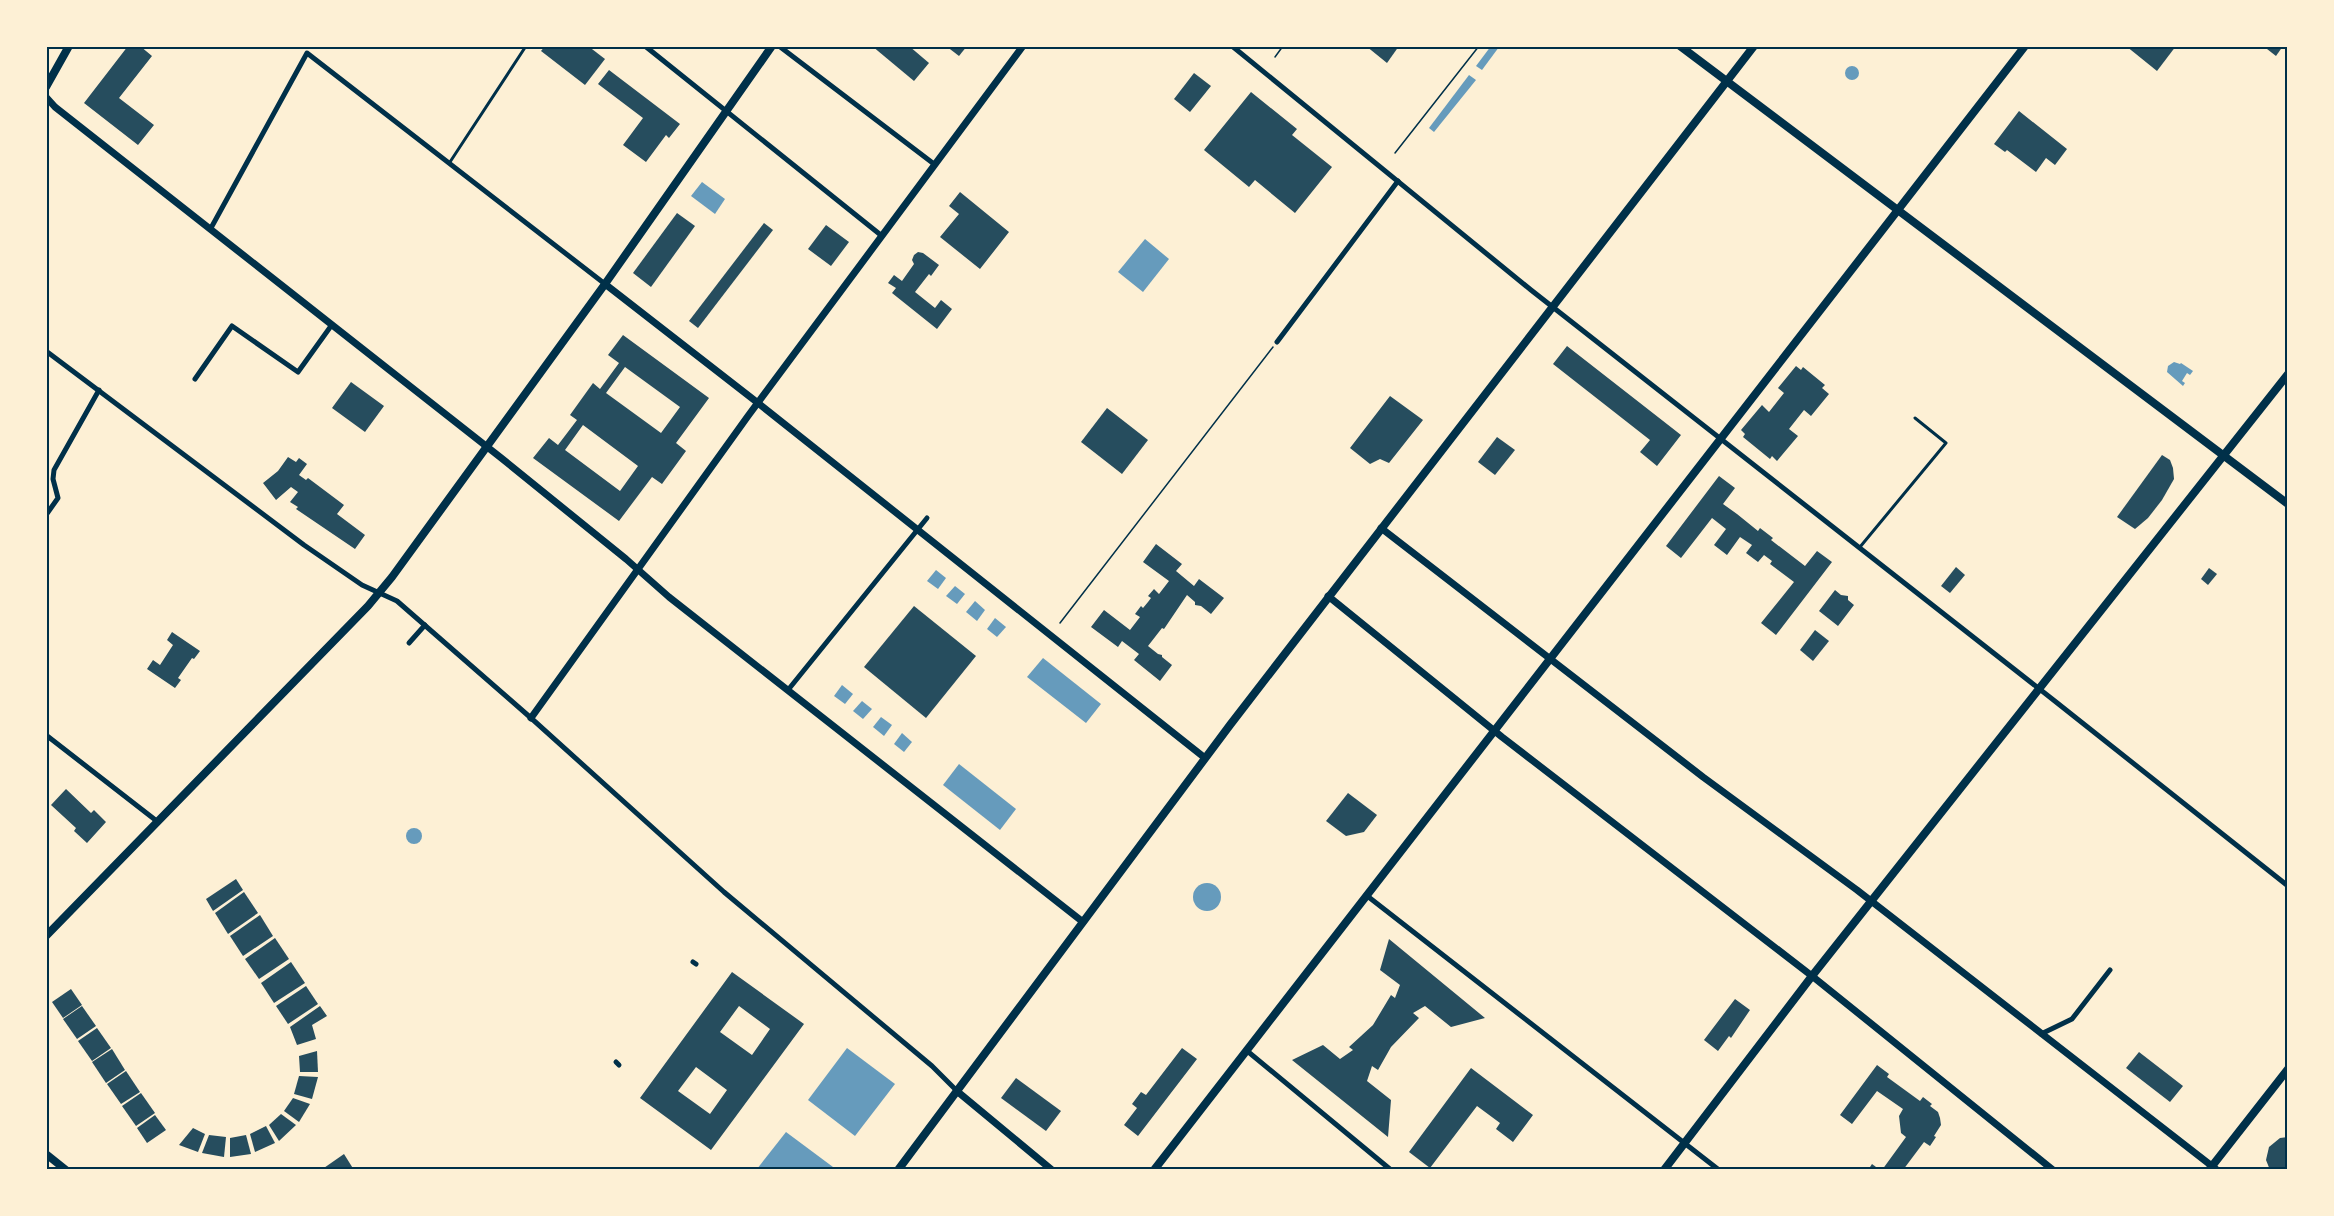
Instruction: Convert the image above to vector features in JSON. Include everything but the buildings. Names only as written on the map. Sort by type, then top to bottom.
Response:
[{"type":"main road","points":[[46,87],[69,46]]},
{"type":"main road","points":[[46,936],[379,592],[605,284],[772,46]]},
{"type":"main road","points":[[1680,46],[2288,504]]},
{"type":"main road","points":[[898,1170],[1328,596],[1554,308],[1754,46]]},
{"type":"main road","points":[[1154,1170],[2025,46]]},
{"type":"main road","points":[[1664,1170],[1812,976],[2288,374]]},
{"type":"main road","points":[[2213,1168],[2288,1069]]},
{"type":"main road","points":[[46,1154],[66,1170]]},
{"type":"street","points":[[645,46],[882,236]]},
{"type":"street","points":[[778,46],[934,164]]},
{"type":"street","points":[[531,718],[758,403],[1023,46]]},
{"type":"street","points":[[1232,46],[1554,308],[2288,886]]},
{"type":"street","points":[[211,228],[308,53],[758,403],[1205,758]]},
{"type":"street","points":[[46,97],[55,107],[487,447],[638,569],[669,597],[920,797],[1083,922]]},
{"type":"street","points":[[1277,342],[1398,182]]},
{"type":"street","points":[[195,379],[232,326],[298,372],[331,326]]},
{"type":"street","points":[[46,351],[304,545],[362,585],[396,601],[732,898],[1052,1170]]},
{"type":"street","points":[[46,515],[58,498],[53,479],[54,470],[99,390]]},
{"type":"street","points":[[788,690],[927,518]]},
{"type":"street","points":[[1381,528],[1703,777],[1872,902],[2213,1168]]},
{"type":"street","points":[[1328,596],[1494,730],[1812,976],[2053,1170]]},
{"type":"street","points":[[409,644],[425,625]]},
{"type":"street","points":[[46,735],[158,822]]},
{"type":"street","points":[[1366,895],[1719,1170]]},
{"type":"street","points":[[2041,1034],[2072,1019],[2110,970]]},
{"type":"street","points":[[1246,1050],[1391,1170]]},
{"type":"lane","points":[[450,162],[526,46]]},
{"type":"lane","points":[[1859,549],[1946,443],[1915,418]]},
{"type":"path","points":[[1275,57],[1283,46]]},
{"type":"path","points":[[1395,153],[1479,46]]},
{"type":"path","points":[[1060,623],[1277,342]]},
{"type":"water","points":[[1491,46],[1499,47],[1482,70],[1476,66]]},
{"type":"water","points":[[1852,66],[1857,68],[1859,73],[1857,78],[1852,80],[1847,78],[1845,73],[1847,68]]},
{"type":"water","points":[[1469,75],[1476,80],[1434,132],[1429,128]]},
{"type":"water","points":[[702,182],[725,199],[715,214],[691,196]]},
{"type":"water","points":[[1145,239],[1169,259],[1143,292],[1118,272]]},
{"type":"water","points":[[2174,362],[2181,363],[2193,371],[2190,375],[2187,373],[2182,381],[2185,383],[2183,386],[2167,372],[2168,366]]},
{"type":"water","points":[[936,570],[946,578],[938,589],[927,581]]},
{"type":"water","points":[[955,586],[965,594],[957,604],[946,596]]},
{"type":"water","points":[[975,601],[985,610],[977,621],[966,612]]},
{"type":"water","points":[[995,618],[1006,627],[997,637],[987,629]]},
{"type":"water","points":[[1043,658],[1101,704],[1086,723],[1027,677]]},
{"type":"water","points":[[842,685],[853,694],[845,704],[834,696]]},
{"type":"water","points":[[862,701],[872,709],[863,719],[853,711]]},
{"type":"water","points":[[881,717],[892,725],[884,736],[873,727]]},
{"type":"water","points":[[902,733],[912,742],[904,752],[894,744]]},
{"type":"water","points":[[959,764],[1016,809],[1000,830],[943,785]]},
{"type":"water","points":[[411,828],[417,828],[422,836],[420,842],[411,844],[406,839],[406,833]]},
{"type":"water","points":[[1207,883],[1217,887],[1221,897],[1217,907],[1207,911],[1197,907],[1193,897],[1197,887]]},
{"type":"water","points":[[847,1048],[895,1084],[855,1136],[808,1100]]},
{"type":"water","points":[[786,1132],[833,1167],[831,1169],[757,1169]]}]
